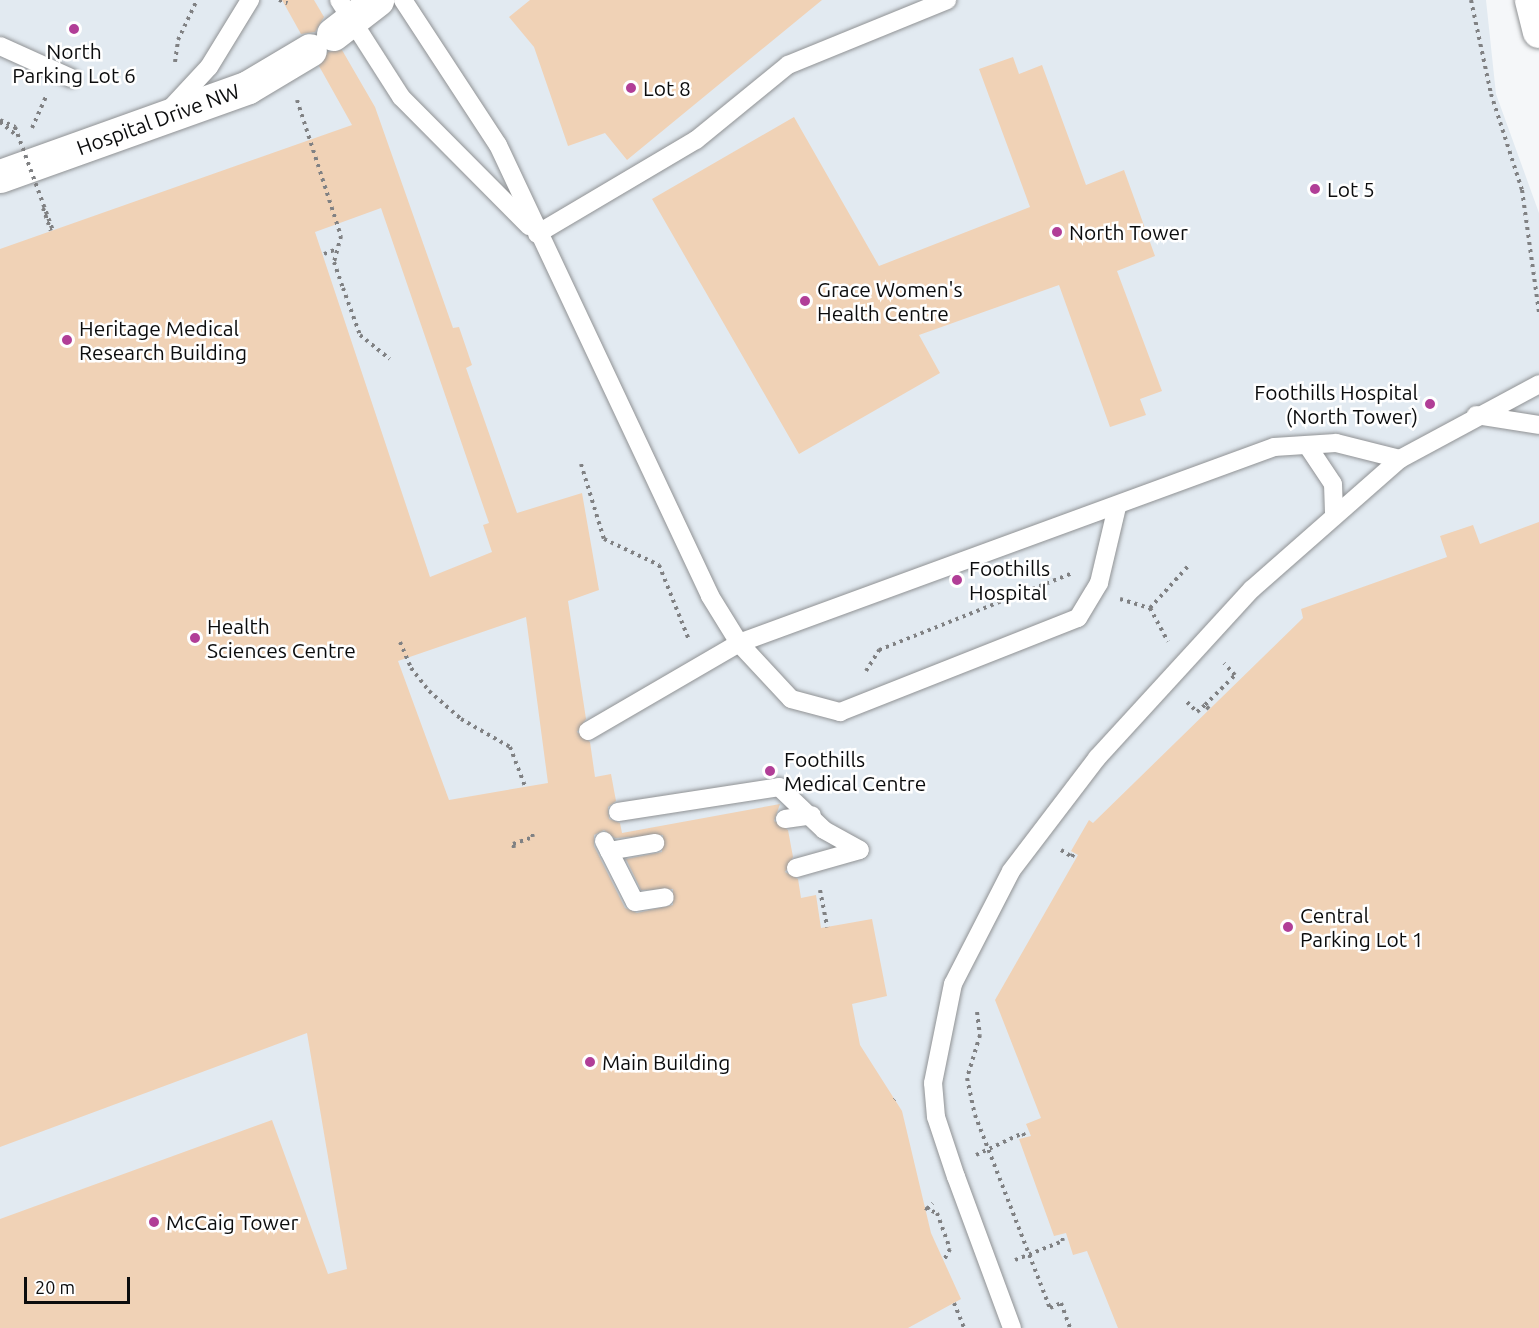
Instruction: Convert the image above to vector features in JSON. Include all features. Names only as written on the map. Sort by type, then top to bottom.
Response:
[{"type":"street","name":"Hospital Drive NW","points":[[0,176],[248,87],[333,27],[377,0]]},
{"type":"street","points":[[1531,0],[1539,31]]},
{"type":"lane","points":[[162,118],[209,67],[250,0]]},
{"type":"lane","points":[[403,0],[498,145],[537,234],[710,596],[739,644],[791,699],[820,710],[852,708],[1078,618],[1099,583],[1118,507]]},
{"type":"lane","points":[[537,234],[696,140],[788,65],[947,0]]},
{"type":"lane","points":[[333,27],[537,234]]},
{"type":"lane","points":[[0,46],[71,78]]},
{"type":"lane","points":[[1012,1328],[936,1117],[933,1083],[953,984],[1011,871],[1096,758],[1252,589],[1334,513],[1400,459],[1476,415],[1539,384]]},
{"type":"lane","points":[[1476,415],[1539,425]]},
{"type":"lane","points":[[588,731],[739,644],[1118,507],[1274,447],[1309,448],[1336,443],[1400,459]]},
{"type":"lane","points":[[1309,448],[1333,484],[1334,513]]},
{"type":"lane","points":[[618,812],[761,786],[779,787],[812,815],[824,830],[860,850],[796,868]]},
{"type":"lane","points":[[785,819],[812,815]]},
{"type":"lane","points":[[655,843],[607,846],[635,902],[665,897]]},
{"type":"path","points":[[175,63],[178,40],[196,0]]},
{"type":"path","points":[[279,0],[287,3]]},
{"type":"path","points":[[1471,0],[1491,93],[1522,190],[1539,313]]},
{"type":"path","points":[[34,134],[30,123],[50,90]]},
{"type":"path","points":[[297,100],[341,236],[334,262],[343,288],[360,335],[390,359]]},
{"type":"path","points":[[0,120],[15,127],[52,231],[43,208]]},
{"type":"path","points":[[324,254],[338,249]]},
{"type":"path","points":[[337,290],[343,288]]},
{"type":"path","points":[[581,464],[604,539],[659,565],[690,640]]},
{"type":"path","points":[[1150,608],[1189,565]]},
{"type":"path","points":[[860,680],[879,650],[1070,574]]},
{"type":"path","points":[[1113,597],[1150,608],[1169,644]]},
{"type":"path","points":[[688,631],[694,630]]},
{"type":"path","points":[[400,642],[411,668],[429,691],[461,719],[510,747],[525,786]]},
{"type":"path","points":[[1187,702],[1197,712],[1235,675],[1225,662],[1218,669]]},
{"type":"path","points":[[1179,710],[1195,693]]},
{"type":"path","points":[[1205,705],[1209,709]]},
{"type":"path","points":[[514,848],[513,844],[533,837],[531,831]]},
{"type":"path","points":[[1050,856],[1062,838]]},
{"type":"path","points":[[1064,851],[1072,857],[1074,853]]},
{"type":"path","points":[[825,888],[819,889],[827,927]]},
{"type":"path","points":[[977,1006],[980,1035],[967,1078],[988,1149],[1050,1308],[1061,1303],[1070,1328]]},
{"type":"path","points":[[972,1157],[1023,1133],[1025,1137]]},
{"type":"path","points":[[933,1203],[926,1209],[937,1213],[950,1249],[944,1259],[953,1259]]},
{"type":"path","points":[[1012,1261],[1063,1241],[1061,1235]]},
{"type":"path","points":[[954,1303],[964,1328]]},
{"type":"shaded area","name":"Foothills Medical Centre","points":[[0,0],[1486,0],[1496,94],[1539,213],[1539,1328],[0,1328]]},
{"type":"building","points":[[282,0],[314,0],[324,17],[315,32],[301,34]]},
{"type":"building","name":"Lot 8","points":[[530,0],[822,0],[627,160],[605,133],[568,146],[534,47],[509,17]]},
{"type":"building","points":[[342,50],[375,107],[453,328],[459,327],[472,365],[466,368],[517,513],[582,493],[599,590],[568,601],[586,719],[577,732],[590,742],[595,777],[611,774],[616,801],[608,807],[609,819],[620,823],[622,833],[780,804],[774,821],[788,830],[793,857],[785,872],[798,879],[801,898],[816,895],[821,928],[872,919],[887,996],[852,1004],[860,1045],[902,1111],[931,1233],[961,1299],[908,1328],[0,1328],[0,1219],[272,1120],[328,1274],[347,1269],[307,1033],[0,1147],[0,249],[352,125],[319,66],[328,52]],"holes":[[[381,208],[489,523],[483,525],[492,552],[430,577],[315,232]],[[526,617],[548,783],[449,800],[398,661]],[[604,830],[615,838],[663,835],[662,852],[626,859],[641,890],[673,889],[673,905],[637,913],[625,908],[594,846],[594,835]]]},
{"type":"building","points":[[1013,57],[1019,74],[1042,65],[1086,185],[1124,170],[1155,256],[1117,271],[1162,391],[1140,399],[1146,415],[1110,427],[1059,285],[919,335],[940,373],[799,454],[652,199],[794,117],[879,266],[1030,207],[979,69]]},
{"type":"building","name":"Central Parking Lot 1","points":[[1539,522],[1539,1328],[1118,1328],[1087,1251],[1073,1255],[1066,1233],[1054,1236],[1019,1139],[1031,1136],[1026,1124],[1041,1118],[995,1000],[1078,855],[1071,851],[1089,820],[1093,823],[1303,618],[1301,609],[1447,557],[1440,536],[1473,525],[1480,544]]},
{"type":"place","name":"North Parking Lot 6","points":[[74,29]]},
{"type":"place","name":"Lot 8","points":[[631,88]]},
{"type":"place","name":"Lot 5","points":[[1315,189]]},
{"type":"place","name":"North Tower","points":[[1057,232]]},
{"type":"place","name":"Grace Women's Health Centre","points":[[805,301]]},
{"type":"place","name":"Heritage Medical Research Building","points":[[67,340]]},
{"type":"place","name":"Foothills Hospital (North Tower)","points":[[1430,404]]},
{"type":"place","name":"Foothills Hospital","points":[[957,580]]},
{"type":"place","name":"Health Sciences Centre","points":[[195,638]]},
{"type":"place","name":"Foothills Medical Centre","points":[[770,771]]},
{"type":"place","name":"Central Parking Lot 1","points":[[1288,927]]},
{"type":"place","name":"Main Building","points":[[590,1062]]},
{"type":"place","name":"McCaig Tower","points":[[154,1222]]}]
